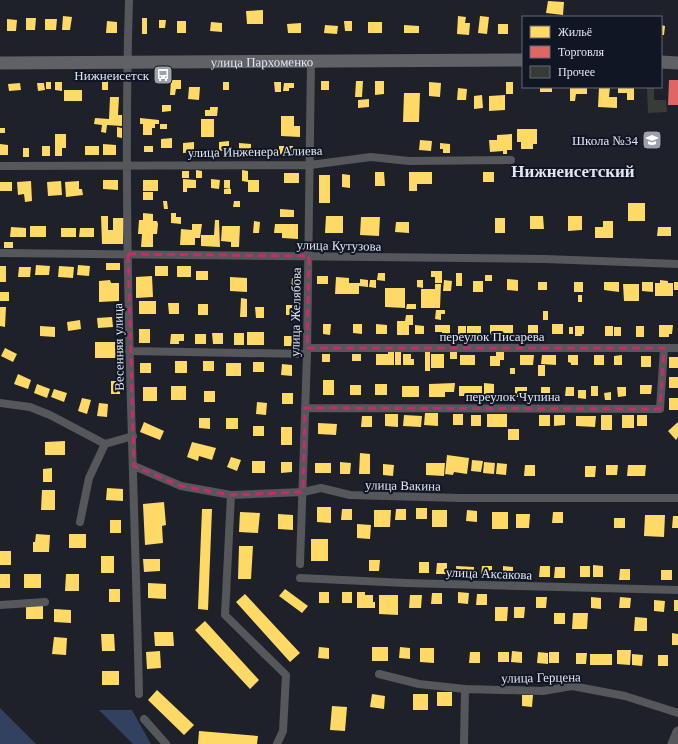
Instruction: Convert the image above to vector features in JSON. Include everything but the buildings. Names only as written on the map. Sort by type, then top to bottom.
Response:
[{"type":"main road","name":"улица Пархоменко","points":[[0,63],[127,64],[522,60]]},
{"type":"main road","points":[[662,62],[678,63]]},
{"type":"street","name":"Весенняя улица","points":[[130,0],[127,64],[129,351],[134,466],[139,694]]},
{"type":"street","name":"улица Желябова","points":[[300,564],[307,351],[311,61]]},
{"type":"street","name":"улица Инженера Алиева","points":[[0,166],[310,164],[371,157],[409,161],[511,160]]},
{"type":"street","name":"улица Кутузова","points":[[0,253],[544,259],[678,264]]},
{"type":"street","name":"переулок Чупина","points":[[305,408],[660,409],[664,348]]},
{"type":"street","name":"переулок Писарева","points":[[129,351],[678,348]]},
{"type":"street","points":[[0,403],[30,407],[50,415],[105,444],[133,436]]},
{"type":"street","points":[[80,522],[89,478],[105,444]]},
{"type":"street","name":"улица Вакина","points":[[134,466],[181,486],[232,495],[303,492],[321,488],[350,496],[460,498],[678,498]]},
{"type":"street","points":[[232,495],[225,615],[286,675],[283,731],[277,744]]},
{"type":"street","name":"улица Аксакова","points":[[300,578],[406,583],[678,590]]},
{"type":"street","points":[[0,605],[45,602]]},
{"type":"street","name":"улица Герцена","points":[[379,674],[419,684],[465,689],[543,691],[572,686],[625,696],[678,713]]},
{"type":"street","points":[[464,744],[465,689]]},
{"type":"street","points":[[144,719],[166,744]]},
{"type":"street","points":[[673,744],[678,732]]},
{"type":"highlighted area","points":[[128,254],[309,256],[307,348],[664,348],[660,409],[305,408],[303,492],[231,495],[181,486],[134,466]]},
{"type":"shaded area","points":[[0,708],[36,744],[0,744]]},
{"type":"shaded area","points":[[99,710],[132,710],[151,744],[133,744]]},
{"type":"place","name":"Нижнеисетск","points":[[163,75]]},
{"type":"place","name":"Школа №34","points":[[652,140]]},
{"type":"district","name":"Нижнеисетский","points":[[573,171]]}]
